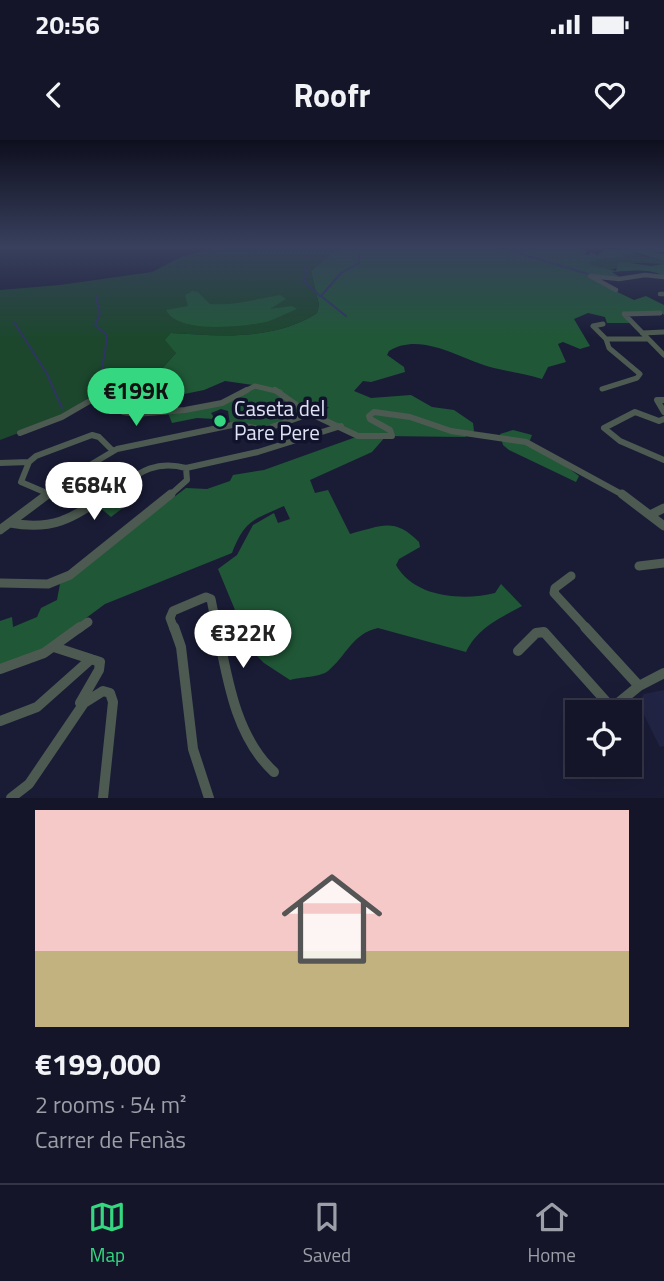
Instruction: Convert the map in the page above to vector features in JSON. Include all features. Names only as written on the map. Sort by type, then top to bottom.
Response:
[{"type":"street","points":[[591,277],[616,290]]},
{"type":"street","points":[[597,277],[619,279],[634,277]]},
{"type":"street","points":[[660,313],[624,314],[664,355]]},
{"type":"street","points":[[602,389],[640,375],[609,348],[606,339],[593,326],[603,324]]},
{"type":"street","points":[[642,333],[664,332]]},
{"type":"street","points":[[606,339],[647,339]]},
{"type":"street","points":[[20,433],[62,418],[103,392],[108,393],[123,412],[136,414],[219,404],[234,398],[251,386],[278,391],[303,409],[361,436],[390,437],[393,433],[373,422],[369,416],[374,412],[381,412],[410,417],[451,431],[531,444],[614,488],[664,526]]},
{"type":"street","points":[[664,400],[657,400],[664,412]]},
{"type":"street","points":[[298,419],[303,409]]},
{"type":"street","points":[[664,419],[659,422],[635,412],[604,428],[620,442],[664,460]]},
{"type":"street","points":[[0,530],[113,451],[159,438],[234,424],[260,430],[312,413]]},
{"type":"street","points":[[10,523],[46,526],[63,522],[81,514],[118,486],[151,467],[173,464],[186,468],[258,452],[341,426]]},
{"type":"street","points":[[49,494],[21,482],[29,462],[42,452],[92,435],[99,437],[113,451]]},
{"type":"street","points":[[0,463],[29,462]]},
{"type":"street","points":[[0,583],[43,585],[66,578],[183,485],[187,480],[186,468]]},
{"type":"street","points":[[650,515],[664,508]]},
{"type":"street","points":[[639,566],[664,563]]},
{"type":"street","points":[[571,576],[555,588],[554,593],[639,686]]},
{"type":"street","points":[[209,798],[193,749],[181,647],[170,618],[173,611],[206,597],[210,598],[236,705],[260,760],[274,772]]},
{"type":"street","points":[[0,669],[36,657],[88,622]]},
{"type":"street","points":[[518,651],[536,633],[544,632],[612,708],[639,686],[664,673]]},
{"type":"street","points":[[54,647],[98,660],[100,667],[78,710]]},
{"type":"street","points":[[0,722],[37,707],[91,659]]},
{"type":"street","points":[[11,798],[29,784],[78,710],[98,693],[107,692],[112,696],[103,798]]},
{"type":"shaded area","points":[[664,690],[664,746],[660,747],[642,711],[640,700],[644,694]]},
{"type":"green space","points":[[119,277],[312,277],[319,305],[317,313],[300,322],[264,332],[246,335],[171,333],[176,353],[158,373],[110,382],[109,389],[99,391],[58,418],[0,440],[0,290]]},
{"type":"green space","points":[[312,277],[594,277],[599,283],[634,300],[646,296],[664,305],[664,315],[660,312],[621,314],[630,323],[607,323],[605,317],[588,313],[574,319],[590,346],[580,349],[563,342],[558,344],[566,362],[548,367],[542,379],[494,368],[428,345],[402,346],[389,351],[387,355],[404,367],[405,372],[371,382],[363,381],[354,391],[371,398],[411,395],[432,407],[454,410],[473,423],[474,431],[465,437],[386,436],[372,452],[310,480],[315,493],[328,490],[350,534],[379,526],[395,526],[419,542],[420,547],[399,559],[396,565],[404,576],[415,584],[441,594],[469,597],[495,593],[501,584],[522,606],[483,630],[466,652],[378,628],[356,640],[325,673],[290,680],[264,663],[252,651],[218,569],[237,555],[253,525],[274,513],[278,523],[290,519],[284,506],[251,522],[241,534],[232,553],[105,604],[44,649],[0,666],[0,621],[12,617],[13,627],[37,617],[41,608],[57,600],[60,584],[186,488],[207,489],[230,481],[233,475],[264,470],[356,437],[314,415],[329,407],[311,408],[306,404],[298,417],[261,428],[230,424],[228,411],[221,409],[211,413],[215,419],[197,418],[172,423],[168,413],[206,408],[253,385],[225,381],[204,390],[165,398],[168,409],[145,411],[126,408],[110,389],[109,382],[158,373],[176,353],[165,340],[171,333],[246,335],[264,332],[300,322],[317,313],[319,305]]},
{"type":"green space","points":[[192,291],[198,292],[210,304],[237,303],[280,295],[286,299],[270,309],[292,306],[297,309],[256,324],[196,326],[173,318],[166,310],[188,306],[185,295]]},
{"type":"green space","points":[[513,430],[532,435],[528,445],[579,476],[576,482],[509,450],[503,445],[500,434]]},
{"type":"green space","points":[[121,487],[137,497],[111,517],[97,505]]},
{"type":"waterway","points":[[305,277],[303,280],[320,296]]},
{"type":"waterway","points":[[338,277],[321,296],[346,316]]},
{"type":"waterway","points":[[96,296],[100,314],[95,325],[106,334],[102,388]]},
{"type":"waterway","points":[[14,322],[47,374],[62,408]]},
{"type":"place","name":"Caseta del Pare Pere","points":[[220,421]]}]
